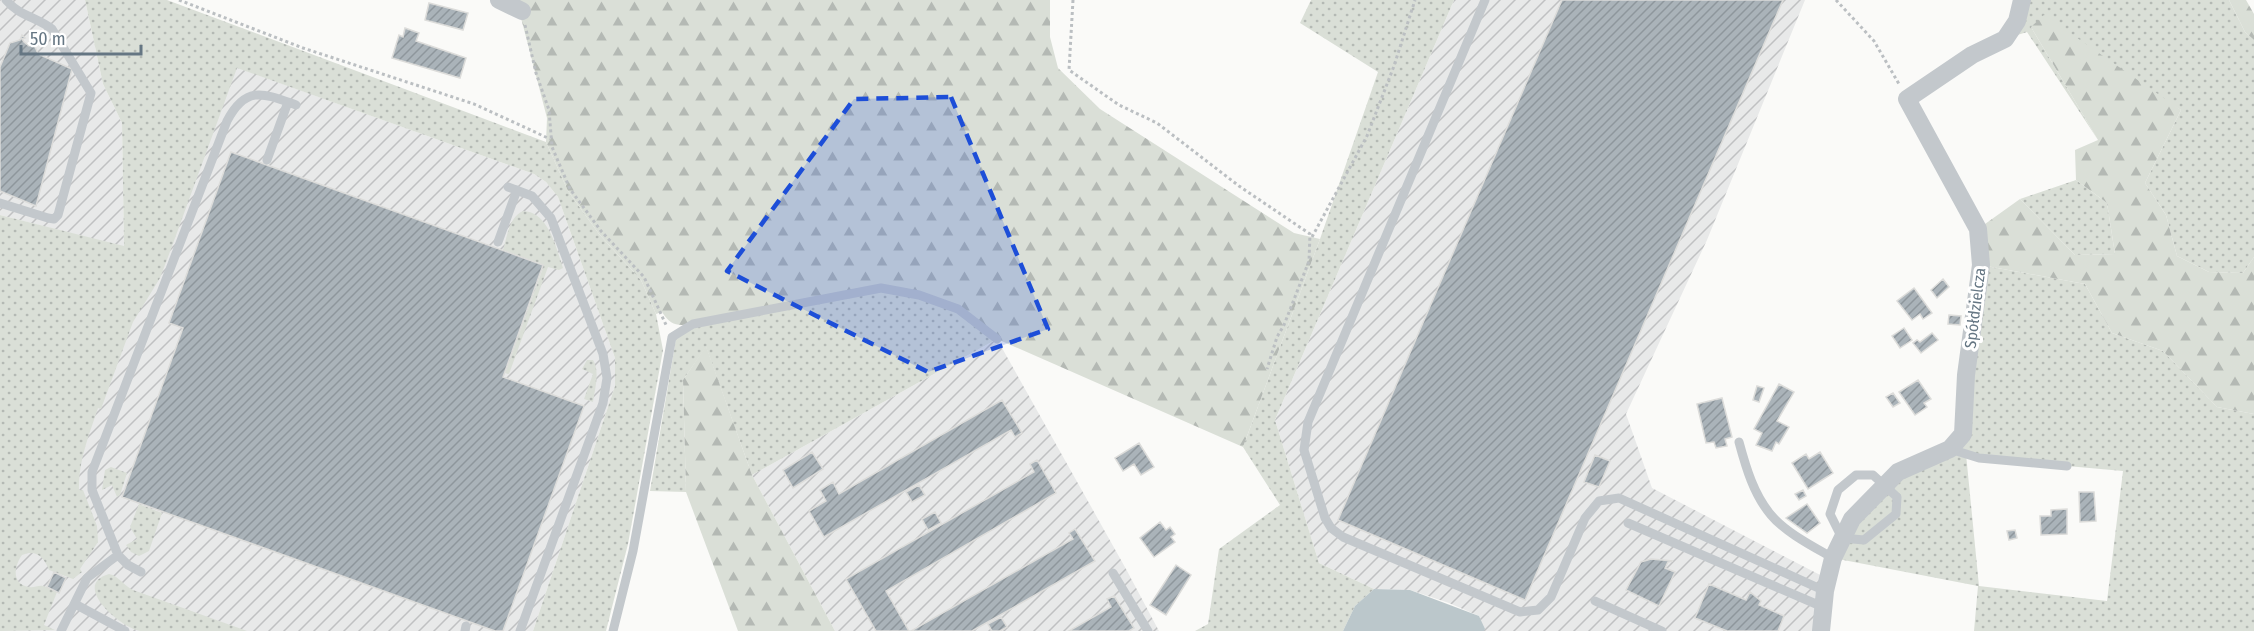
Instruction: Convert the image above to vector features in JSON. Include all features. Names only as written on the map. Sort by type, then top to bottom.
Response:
[{"type":"street","points":[[499,0],[521,6]]},
{"type":"street","points":[[1907,99],[1972,56],[2005,39],[2017,21],[2022,0]]},
{"type":"street","name":"Spółdzielcza","points":[[1907,99],[1978,229],[1982,265],[1966,375],[1963,434],[1950,449]]},
{"type":"street","points":[[1821,631],[1824,599],[1833,558],[1852,519],[1898,472],[1950,449]]},
{"type":"lane","points":[[0,4],[4,0],[18,12],[52,29],[91,93],[58,216],[54,219],[48,218],[0,203]]},
{"type":"lane","points":[[1485,0],[1308,422],[1304,450],[1325,518],[1331,528],[1343,537],[1520,612],[1538,610],[1551,597],[1585,518],[1599,501],[1619,498],[1824,599]]},
{"type":"lane","points":[[141,572],[128,565],[118,555],[92,490],[93,472],[227,121],[243,99],[255,94],[266,94],[292,104],[267,160]]},
{"type":"lane","points":[[498,242],[513,188],[532,196],[551,218],[603,354],[607,378],[603,403],[520,631]]},
{"type":"lane","points":[[613,631],[633,551],[672,337],[693,324],[881,288],[919,295],[958,309],[997,339]]},
{"type":"lane","points":[[1739,442],[1749,477],[1771,516],[1801,539],[1833,558]]},
{"type":"lane","points":[[1950,449],[1979,458],[2067,466]]},
{"type":"lane","points":[[1856,475],[1873,475],[1897,497],[1896,514],[1864,540],[1842,538],[1830,514],[1838,490],[1856,475]]},
{"type":"lane","points":[[1628,523],[1824,599]]},
{"type":"lane","points":[[61,631],[87,578],[100,566],[118,555]]},
{"type":"lane","points":[[1113,573],[1148,631]]},
{"type":"lane","points":[[1595,601],[1662,631]]},
{"type":"lane","points":[[75,604],[125,631]]},
{"type":"path","points":[[178,0],[303,48],[474,104],[550,139]]},
{"type":"path","points":[[1073,0],[1069,70],[1119,105],[1156,123],[1239,186],[1310,234],[1311,237]]},
{"type":"path","points":[[1267,369],[1277,337],[1309,261],[1311,237],[1367,136],[1394,66],[1415,0]]},
{"type":"path","points":[[1836,0],[1874,41],[1907,99]]},
{"type":"path","points":[[521,6],[536,73],[549,110],[550,139],[570,189],[601,231],[644,277],[672,337]]},
{"type":"highlighted area","points":[[951,97],[1048,329],[928,372],[727,271],[854,99]]},
{"type":"shaded area","points":[[0,0],[85,0],[103,84],[122,123],[124,247],[0,215]]},
{"type":"shaded area","points":[[1454,0],[1805,0],[1707,240],[1626,414],[1652,488],[1828,579],[1821,631],[1484,631],[1479,616],[1449,603],[1410,590],[1374,589],[1319,563],[1275,420]]},
{"type":"shaded area","points":[[202,55],[534,174],[546,182],[558,197],[615,358],[615,386],[533,631],[0,631],[0,493],[58,508]]},
{"type":"shaded area","points":[[997,339],[1159,631],[835,631],[752,475]]},
{"type":"shaded area","points":[[1374,589],[1410,590],[1479,616],[1485,629],[1484,631],[1343,631],[1355,606]]},
{"type":"green space","points":[[85,0],[167,0],[546,142],[568,191],[599,234],[641,280],[656,314],[663,350],[628,544],[606,631],[533,631],[615,386],[615,358],[558,197],[546,182],[534,174],[237,68],[160,278],[133,322],[101,409],[98,408],[85,449],[80,469],[79,490],[83,490],[97,526],[98,542],[80,569],[82,572],[73,579],[49,570],[39,555],[27,553],[22,555],[16,569],[19,582],[29,587],[45,586],[57,592],[44,625],[55,630],[0,631],[0,215],[124,246],[122,123],[103,84]]},
{"type":"green space","points":[[512,0],[1050,0],[1050,37],[1058,68],[1100,109],[1294,233],[1320,239],[1243,447],[997,339],[958,309],[881,288],[693,324],[675,324],[668,320],[662,312],[656,314],[641,280],[599,234],[568,191],[546,142],[547,118],[520,14]]},
{"type":"green space","points":[[1311,0],[1454,0],[1275,420],[1319,563],[1374,589],[1355,606],[1343,631],[1195,631],[1208,624],[1219,549],[1280,505],[1243,447],[1320,239],[1378,72],[1300,23]]},
{"type":"green space","points":[[2022,0],[2229,0],[2245,32],[2254,40],[2254,257],[2243,273],[2209,272],[2177,256],[2166,215],[2145,183],[2181,110],[2031,27],[2098,140],[2027,32],[2005,39]]},
{"type":"green space","points":[[2229,0],[2246,0],[2254,14],[2254,40],[2245,32]]},
{"type":"green space","points":[[2044,15],[2181,110],[2145,183],[2166,215],[2177,256],[2209,272],[2243,273],[2254,257],[2254,414],[2217,407],[2163,351],[2112,333],[2085,284],[1981,265],[1978,229],[2020,199],[2075,255],[2115,254],[2107,203],[2076,180],[2075,150],[2098,140],[2031,27]]},
{"type":"green space","points":[[2076,180],[2107,203],[2115,254],[2075,255],[2020,199]]},
{"type":"green space","points":[[523,211],[532,213],[545,224],[554,241],[563,268],[559,270],[548,267],[509,374],[505,373],[544,265],[503,250],[512,223]]},
{"type":"green space","points":[[1981,265],[2085,284],[2112,333],[2163,351],[2217,407],[2254,414],[2254,631],[1974,631],[1978,586],[1833,558],[1885,485],[1963,434]],"holes":[[[1966,454],[2123,471],[2107,601],[1979,586]]]},
{"type":"green space","points":[[881,288],[958,309],[997,339],[752,475],[706,347],[683,380],[686,492],[650,491],[676,339],[693,324]]},
{"type":"green space","points":[[706,346],[752,475],[835,631],[738,631],[686,492],[683,380]]},
{"type":"green space","points":[[587,360],[593,360],[596,369],[593,402],[584,399],[593,374],[582,369]]},
{"type":"green space","points":[[111,467],[127,473],[120,495],[117,497],[112,485],[102,490],[105,470]]},
{"type":"green space","points":[[139,504],[162,513],[149,551],[139,556],[131,552],[126,545],[137,539],[130,527]]},
{"type":"green space","points":[[109,574],[133,590],[247,631],[140,631],[132,628],[112,615],[97,596],[95,587],[98,579]]},
{"type":"building","points":[[1562,0],[1783,0],[1525,600],[1338,520]]},
{"type":"building","points":[[429,3],[468,13],[463,30],[425,20]]},
{"type":"building","points":[[405,28],[419,33],[416,41],[466,58],[460,78],[392,58],[399,35],[403,37]]},
{"type":"building","points":[[22,35],[25,38],[22,39],[29,46],[34,44],[38,54],[72,69],[36,206],[0,191],[0,67],[10,43],[20,40]]},
{"type":"building","points":[[231,152],[543,265],[503,377],[584,406],[503,631],[495,631],[122,497],[183,328],[169,323]]},
{"type":"building","points":[[1943,279],[1949,287],[1937,298],[1931,290]]},
{"type":"building","points":[[1914,288],[1932,313],[1923,319],[1920,314],[1912,320],[1897,301]]},
{"type":"building","points":[[1949,315],[1961,316],[1960,325],[1948,324]]},
{"type":"building","points":[[1904,328],[1912,340],[1900,348],[1892,336]]},
{"type":"building","points":[[1932,333],[1938,340],[1921,353],[1913,343],[1917,340],[1920,342]]},
{"type":"building","points":[[1918,380],[1931,399],[1924,403],[1927,407],[1915,415],[1899,392]]},
{"type":"building","points":[[1779,384],[1794,392],[1777,421],[1789,427],[1779,444],[1776,442],[1772,451],[1756,445],[1762,433],[1754,429]]},
{"type":"building","points":[[1757,386],[1764,388],[1759,402],[1753,400]]},
{"type":"building","points":[[1893,393],[1900,403],[1893,407],[1886,397]]},
{"type":"building","points":[[1722,398],[1732,437],[1725,439],[1727,446],[1716,448],[1714,442],[1706,443],[1697,404]]},
{"type":"building","points":[[1002,400],[1022,433],[1015,437],[1011,430],[824,537],[809,511],[826,501],[820,490],[833,482],[839,494]]},
{"type":"building","points":[[1139,443],[1154,467],[1141,475],[1134,464],[1123,471],[1115,458]]},
{"type":"building","points":[[812,452],[823,469],[793,488],[783,470]]},
{"type":"building","points":[[1820,452],[1833,473],[1808,489],[1792,463],[1806,454],[1809,459]]},
{"type":"building","points":[[1595,455],[1610,461],[1599,487],[1584,482]]},
{"type":"building","points":[[1037,460],[1056,493],[886,591],[909,631],[876,631],[846,579],[1034,472],[1030,464]]},
{"type":"building","points":[[919,485],[925,495],[912,502],[906,492]]},
{"type":"building","points":[[1803,490],[1806,496],[1799,500],[1795,494]]},
{"type":"building","points":[[2079,492],[2094,492],[2096,521],[2080,522]]},
{"type":"building","points":[[1807,504],[1820,523],[1807,533],[1786,518]]},
{"type":"building","points":[[2067,509],[2067,534],[2041,535],[2040,516],[2051,516],[2051,510]]},
{"type":"building","points":[[935,512],[941,523],[928,530],[922,519]]},
{"type":"building","points":[[1160,522],[1166,530],[1170,527],[1175,534],[1171,537],[1175,542],[1154,557],[1140,538]]},
{"type":"building","points":[[1075,529],[1095,561],[972,631],[911,631],[1073,539],[1069,533]]},
{"type":"building","points":[[2015,530],[2017,538],[2009,540],[2007,531]]},
{"type":"building","points":[[1651,559],[1673,561],[1668,562],[1665,568],[1675,572],[1659,606],[1626,590],[1641,562]]},
{"type":"building","points":[[1176,565],[1191,575],[1166,615],[1150,605]]},
{"type":"building","points":[[54,572],[66,578],[59,593],[47,587]]},
{"type":"building","points":[[1709,584],[1746,600],[1750,592],[1761,601],[1759,605],[1784,616],[1778,631],[1727,631],[1695,618]]},
{"type":"building","points":[[1114,596],[1134,628],[1129,631],[1069,631],[1111,607],[1107,599]]},
{"type":"building","points":[[1001,617],[1007,627],[1000,631],[992,631],[988,624]]}]
